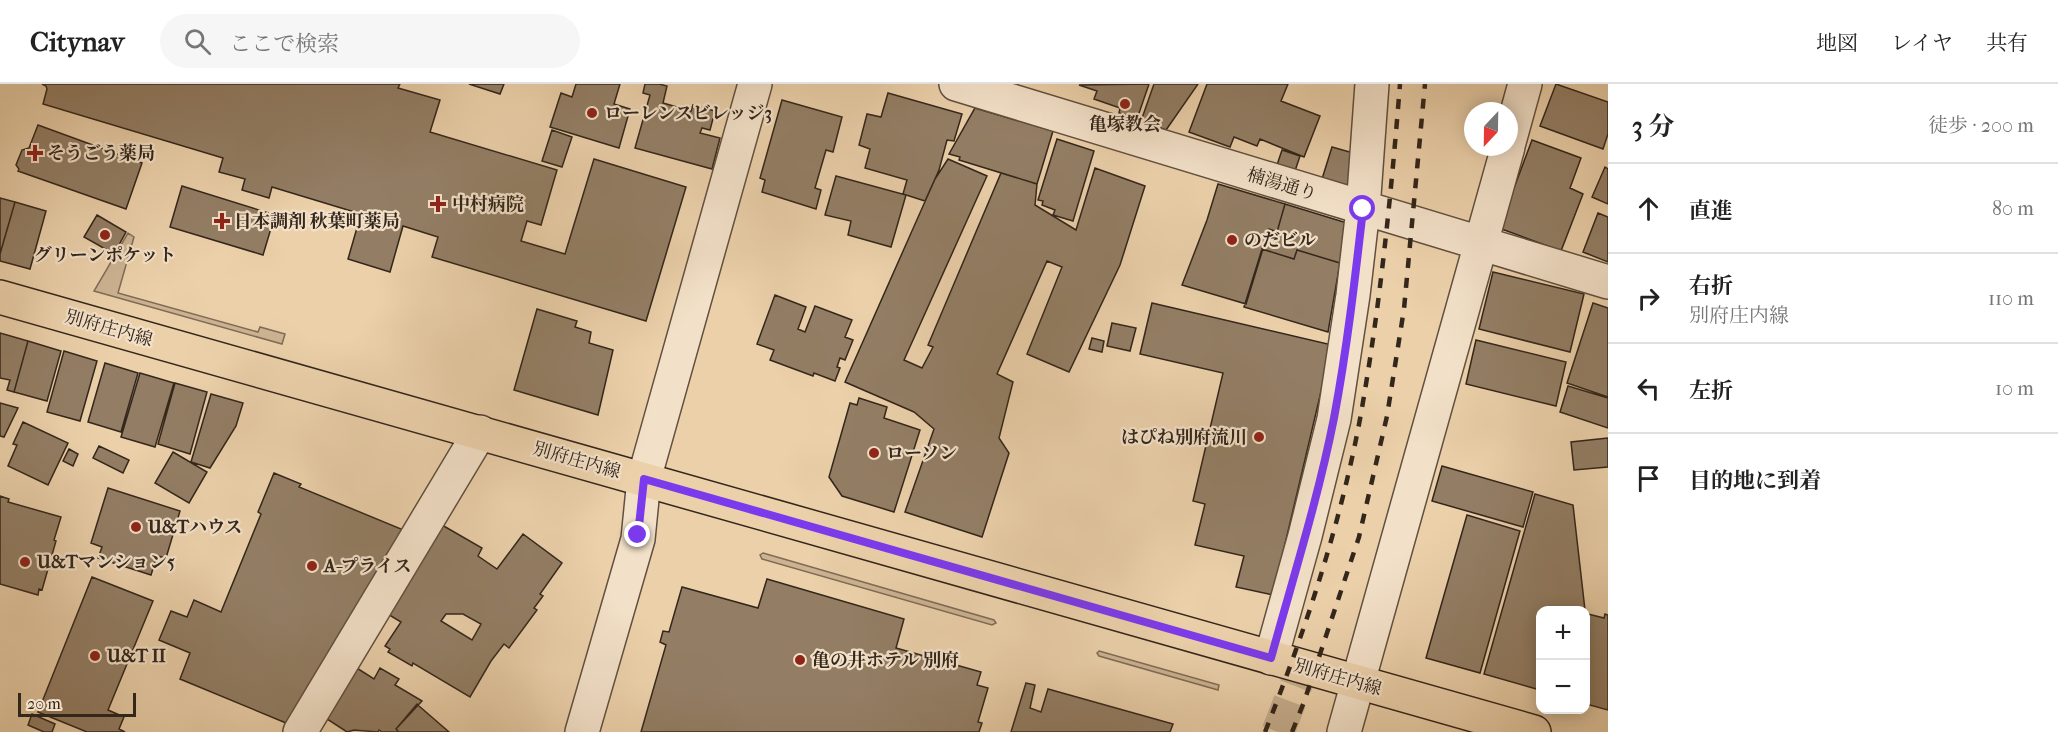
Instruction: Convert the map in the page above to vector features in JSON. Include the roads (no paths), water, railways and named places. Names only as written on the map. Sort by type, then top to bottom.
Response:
[{"type":"main road","name":"別府庄内線","points":[[0,297],[1534,732]]},
{"type":"street","points":[[582,732],[638,538],[644,479],[755,84]]},
{"type":"street","name":"楠湯通り","points":[[956,84],[1608,282]]},
{"type":"street","points":[[1271,658],[1334,419],[1353,295],[1363,209],[1372,84]]},
{"type":"street","points":[[1518,109],[1525,84]]},
{"type":"street","points":[[1344,732],[1505,156]]},
{"type":"street","points":[[300,732],[480,432]]},
{"type":"tunnel","points":[[1278,732],[1303,667]]},
{"type":"railway","points":[[1265,732],[1320,578],[1352,459],[1379,294],[1400,84]]},
{"type":"railway","points":[[1292,732],[1359,537],[1387,416],[1404,309],[1425,84]]},
{"type":"place","name":"亀塚教会","points":[[1125,104]]},
{"type":"place","name":"ローレンスビレッジ3","points":[[592,113]]},
{"type":"place","name":"そうごう薬局","points":[[35,153]]},
{"type":"place","name":"中村病院","points":[[438,204]]},
{"type":"place","name":"日本調剤 秋葉町薬局","points":[[222,221]]},
{"type":"place","name":"グリーンポケット","points":[[105,235]]},
{"type":"place","name":"のだビル","points":[[1232,240]]},
{"type":"place","name":"はぴね別府流川","points":[[1259,437]]},
{"type":"place","name":"ローソン","points":[[874,453]]},
{"type":"place","name":"U&Tハウス","points":[[136,527]]},
{"type":"place","name":"U&Tマンション5","points":[[25,562]]},
{"type":"place","name":"A-プライス","points":[[312,566]]},
{"type":"place","name":"U&T II","points":[[95,656]]},
{"type":"place","name":"亀の井ホテル 別府","points":[[800,660]]}]
